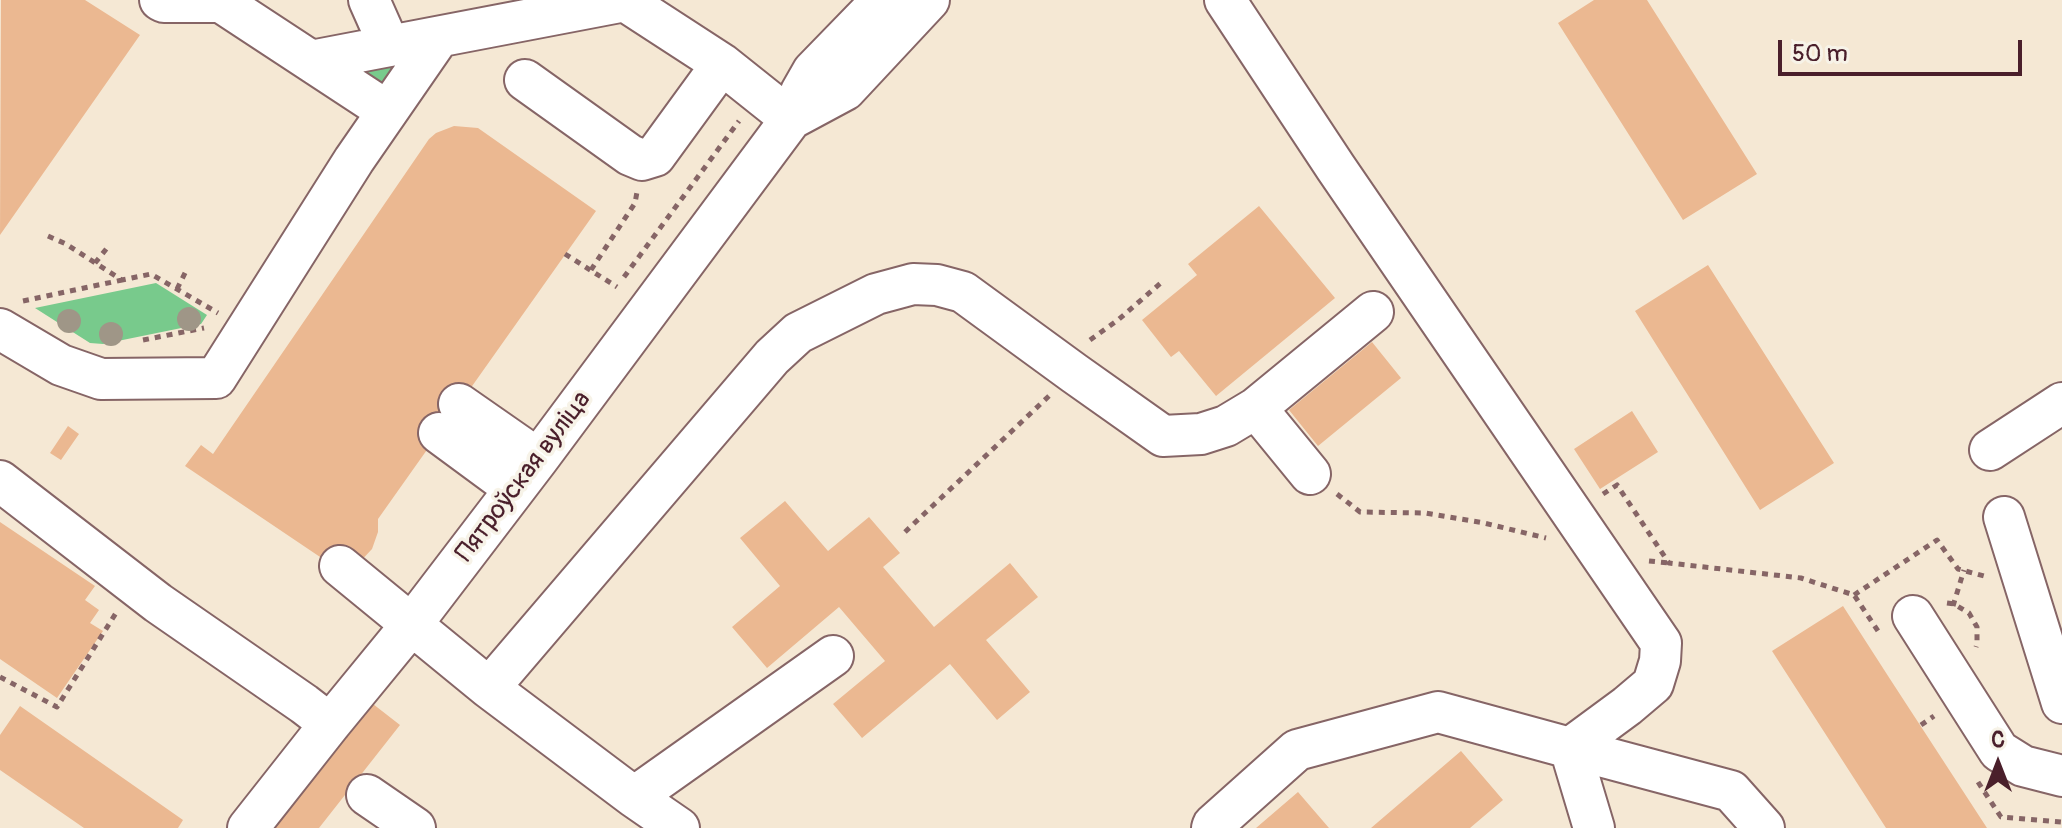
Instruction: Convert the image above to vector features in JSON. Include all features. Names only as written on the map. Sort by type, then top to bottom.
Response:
[{"type":"street","points":[[160,0],[221,2],[387,111]]},
{"type":"street","points":[[369,0],[389,45]]},
{"type":"street","points":[[311,61],[624,0],[722,64],[791,119]]},
{"type":"street","name":"Пятроўская вуліца","points":[[248,828],[412,624],[527,474],[791,119],[813,71],[882,0]]},
{"type":"street","name":"Пятроўская вуліца","points":[[791,119],[845,90],[929,0]]},
{"type":"street","points":[[1225,0],[1336,168],[1661,643],[1660,661],[1653,684],[1570,748]]},
{"type":"street","points":[[10,315],[61,365],[101,379],[216,378],[354,160],[439,37]]},
{"type":"street","points":[[525,80],[630,155],[642,160],[655,156],[722,64]]},
{"type":"street","points":[[489,688],[772,357],[798,333],[876,294],[913,284],[937,285],[963,292],[1163,436],[1201,434],[1226,426],[1256,408],[1373,312]]},
{"type":"street","points":[[1990,450],[2062,403]]},
{"type":"street","points":[[1256,408],[1310,474]]},
{"type":"street","points":[[449,418],[527,474]]},
{"type":"street","points":[[0,481],[158,603],[330,724]]},
{"type":"street","points":[[2004,517],[2062,703]]},
{"type":"street","points":[[340,566],[489,688],[679,828]]},
{"type":"street","points":[[1913,616],[1999,751],[2023,766],[2062,776]]},
{"type":"street","points":[[634,797],[833,656]]},
{"type":"street","points":[[1212,828],[1297,750],[1438,712],[1731,791],[1764,828]]},
{"type":"street","points":[[1570,748],[1594,828]]},
{"type":"street","points":[[367,795],[415,828]]},
{"type":"path","points":[[565,254],[617,287],[758,94]]},
{"type":"path","points":[[591,270],[635,203]]},
{"type":"path","points":[[48,236],[122,280]]},
{"type":"path","points":[[95,263],[107,248]]},
{"type":"path","points":[[177,289],[186,271]]},
{"type":"path","points":[[10,315],[151,274],[215,311]]},
{"type":"path","points":[[905,532],[1067,368],[1163,281]]},
{"type":"path","points":[[143,340],[218,325]]},
{"type":"path","points":[[1310,474],[1360,512],[1425,513],[1484,523],[1580,547],[1602,557],[1669,563]]},
{"type":"path","points":[[1854,595],[1937,540],[1958,569],[1993,578]]},
{"type":"path","points":[[1714,568],[1801,578]]},
{"type":"path","points":[[0,677],[57,707],[120,607]]},
{"type":"path","points":[[1921,725],[1934,716]]},
{"type":"green space","points":[[420,53],[388,97],[345,69]]},
{"type":"green space","points":[[156,283],[207,315],[201,324],[103,344],[90,343],[35,308]]},
{"type":"building","points":[[1,0],[85,0],[140,35],[0,235]]},
{"type":"building","points":[[1594,0],[1647,0],[1757,174],[1683,220],[1558,23]]},
{"type":"building","points":[[454,126],[478,128],[596,211],[378,519],[378,532],[372,549],[356,566],[329,563],[185,466],[201,445],[213,454],[429,139]]},
{"type":"building","points":[[1259,206],[1335,298],[1216,396],[1179,351],[1171,357],[1142,320],[1197,275],[1188,264]]},
{"type":"building","points":[[1708,265],[1834,463],[1760,510],[1635,311]]},
{"type":"building","points":[[1372,342],[1401,378],[1318,446],[1289,410]]},
{"type":"building","points":[[1632,411],[1658,452],[1600,489],[1574,449]]},
{"type":"building","points":[[68,426],[79,434],[61,460],[50,453]]},
{"type":"building","points":[[785,501],[828,551],[869,517],[900,553],[883,567],[934,627],[1010,563],[1038,597],[986,640],[1030,692],[997,720],[950,664],[862,738],[833,704],[885,661],[839,607],[767,668],[732,627],[780,586],[740,538]]},
{"type":"building","points":[[0,522],[95,586],[85,600],[99,610],[90,623],[103,631],[57,698],[0,659]]},
{"type":"building","points":[[1843,606],[1987,828],[1886,828],[1772,651]]},
{"type":"building","points":[[373,704],[400,725],[319,828],[274,828]]},
{"type":"building","points":[[20,706],[183,820],[178,828],[84,828],[0,770],[0,735]]},
{"type":"building","points":[[1461,751],[1503,800],[1470,828],[1371,828]]},
{"type":"building","points":[[1298,792],[1329,828],[1256,828]]}]
